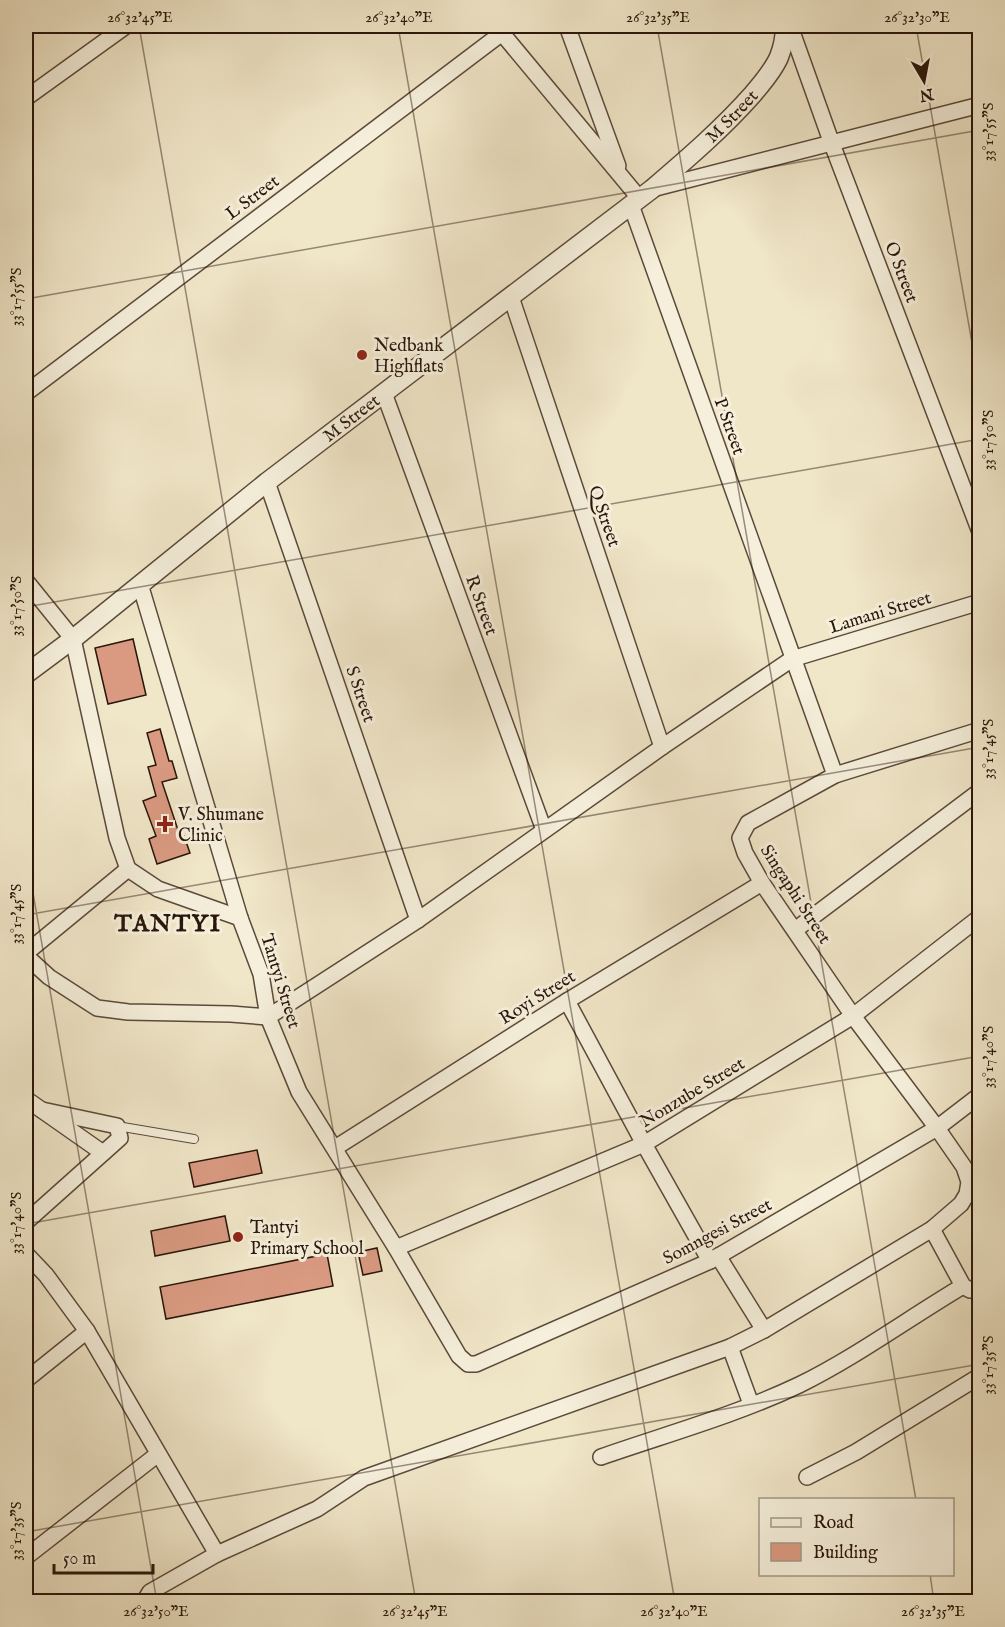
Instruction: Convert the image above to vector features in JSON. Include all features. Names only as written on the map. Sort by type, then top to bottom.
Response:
[{"type":"street","points":[[26,98],[126,26]]},
{"type":"street","name":"P Street","points":[[567,26],[622,177]]},
{"type":"street","name":"O Street","points":[[788,26],[980,532]]},
{"type":"street","name":"M Street","points":[[26,674],[73,639],[267,482],[641,198],[740,109],[767,77],[779,57],[788,26]]},
{"type":"street","name":"P Street","points":[[499,29],[641,198],[792,659],[835,775]]},
{"type":"street","name":"L Street","points":[[26,393],[499,29]]},
{"type":"street","points":[[641,198],[980,105]]},
{"type":"street","name":"Q Street","points":[[511,297],[662,747]]},
{"type":"street","name":"R Street","points":[[384,393],[544,830]]},
{"type":"street","name":"S Street","points":[[267,482],[418,920]]},
{"type":"street","points":[[26,581],[73,639],[117,837],[128,869],[158,889],[240,918]]},
{"type":"street","name":"Tantyi Street","points":[[140,584],[240,918],[261,974],[268,1017],[299,1092],[396,1248],[459,1356]]},
{"type":"street","name":"Lamani Street","points":[[268,1017],[418,920],[662,747],[792,659],[980,602]]},
{"type":"street","name":"Singaphi Street","points":[[932,1229],[961,1204],[967,1194],[969,1182],[964,1167],[853,1016],[762,883],[740,842],[742,831],[748,823],[835,775],[980,730]]},
{"type":"street","points":[[795,930],[980,791]]},
{"type":"street","points":[[128,869],[26,954],[50,977],[97,1008],[128,1012],[268,1017]]},
{"type":"street","name":"Royi Street","points":[[335,1148],[567,1001],[762,883]]},
{"type":"street","name":"Nonzube Street","points":[[396,1248],[644,1144],[853,1016],[980,917]]},
{"type":"street","points":[[567,1001],[644,1144],[714,1259],[764,1330]]},
{"type":"street","name":"Somngesi Street","points":[[459,1356],[468,1364],[476,1364],[714,1259],[937,1128],[980,1095]]},
{"type":"street","points":[[26,1099],[104,1153]]},
{"type":"street","points":[[26,1222],[120,1138],[117,1126],[42,1110]]},
{"type":"street","points":[[144,1602],[150,1592],[217,1554],[316,1509],[364,1478],[730,1347],[764,1330],[932,1229],[963,1286],[970,1290],[980,1290]]},
{"type":"street","points":[[26,1254],[46,1275],[87,1331],[217,1554]]},
{"type":"street","points":[[601,1457],[751,1404],[823,1372],[963,1286]]},
{"type":"street","points":[[26,1380],[87,1331]]},
{"type":"street","points":[[730,1347],[751,1404]]},
{"type":"street","points":[[807,1477],[856,1452],[980,1376]]},
{"type":"street","points":[[26,1557],[158,1454]]},
{"type":"lane","points":[[117,1126],[194,1139]]},
{"type":"building","points":[[133,639],[146,695],[108,704],[95,648]]},
{"type":"building","points":[[160,729],[169,761],[172,761],[177,778],[162,782],[180,836],[184,836],[190,853],[157,864],[149,839],[156,836],[143,801],[156,796],[148,767],[156,765],[147,733]]},
{"type":"building","points":[[257,1150],[262,1173],[194,1187],[189,1163]]},
{"type":"building","points":[[225,1216],[230,1241],[155,1256],[151,1231]]},
{"type":"building","points":[[377,1248],[382,1271],[363,1275],[358,1252]]},
{"type":"building","points":[[327,1254],[333,1286],[166,1319],[160,1287]]},
{"type":"place","name":"Nedbank Highflats","points":[[362,355]]},
{"type":"place","name":"V. Shumane Clinic","points":[[165,824]]},
{"type":"place","name":"Tantyi Primary School","points":[[238,1237]]},
{"type":"district","name":"TANTYI","points":[[168,923]]}]
